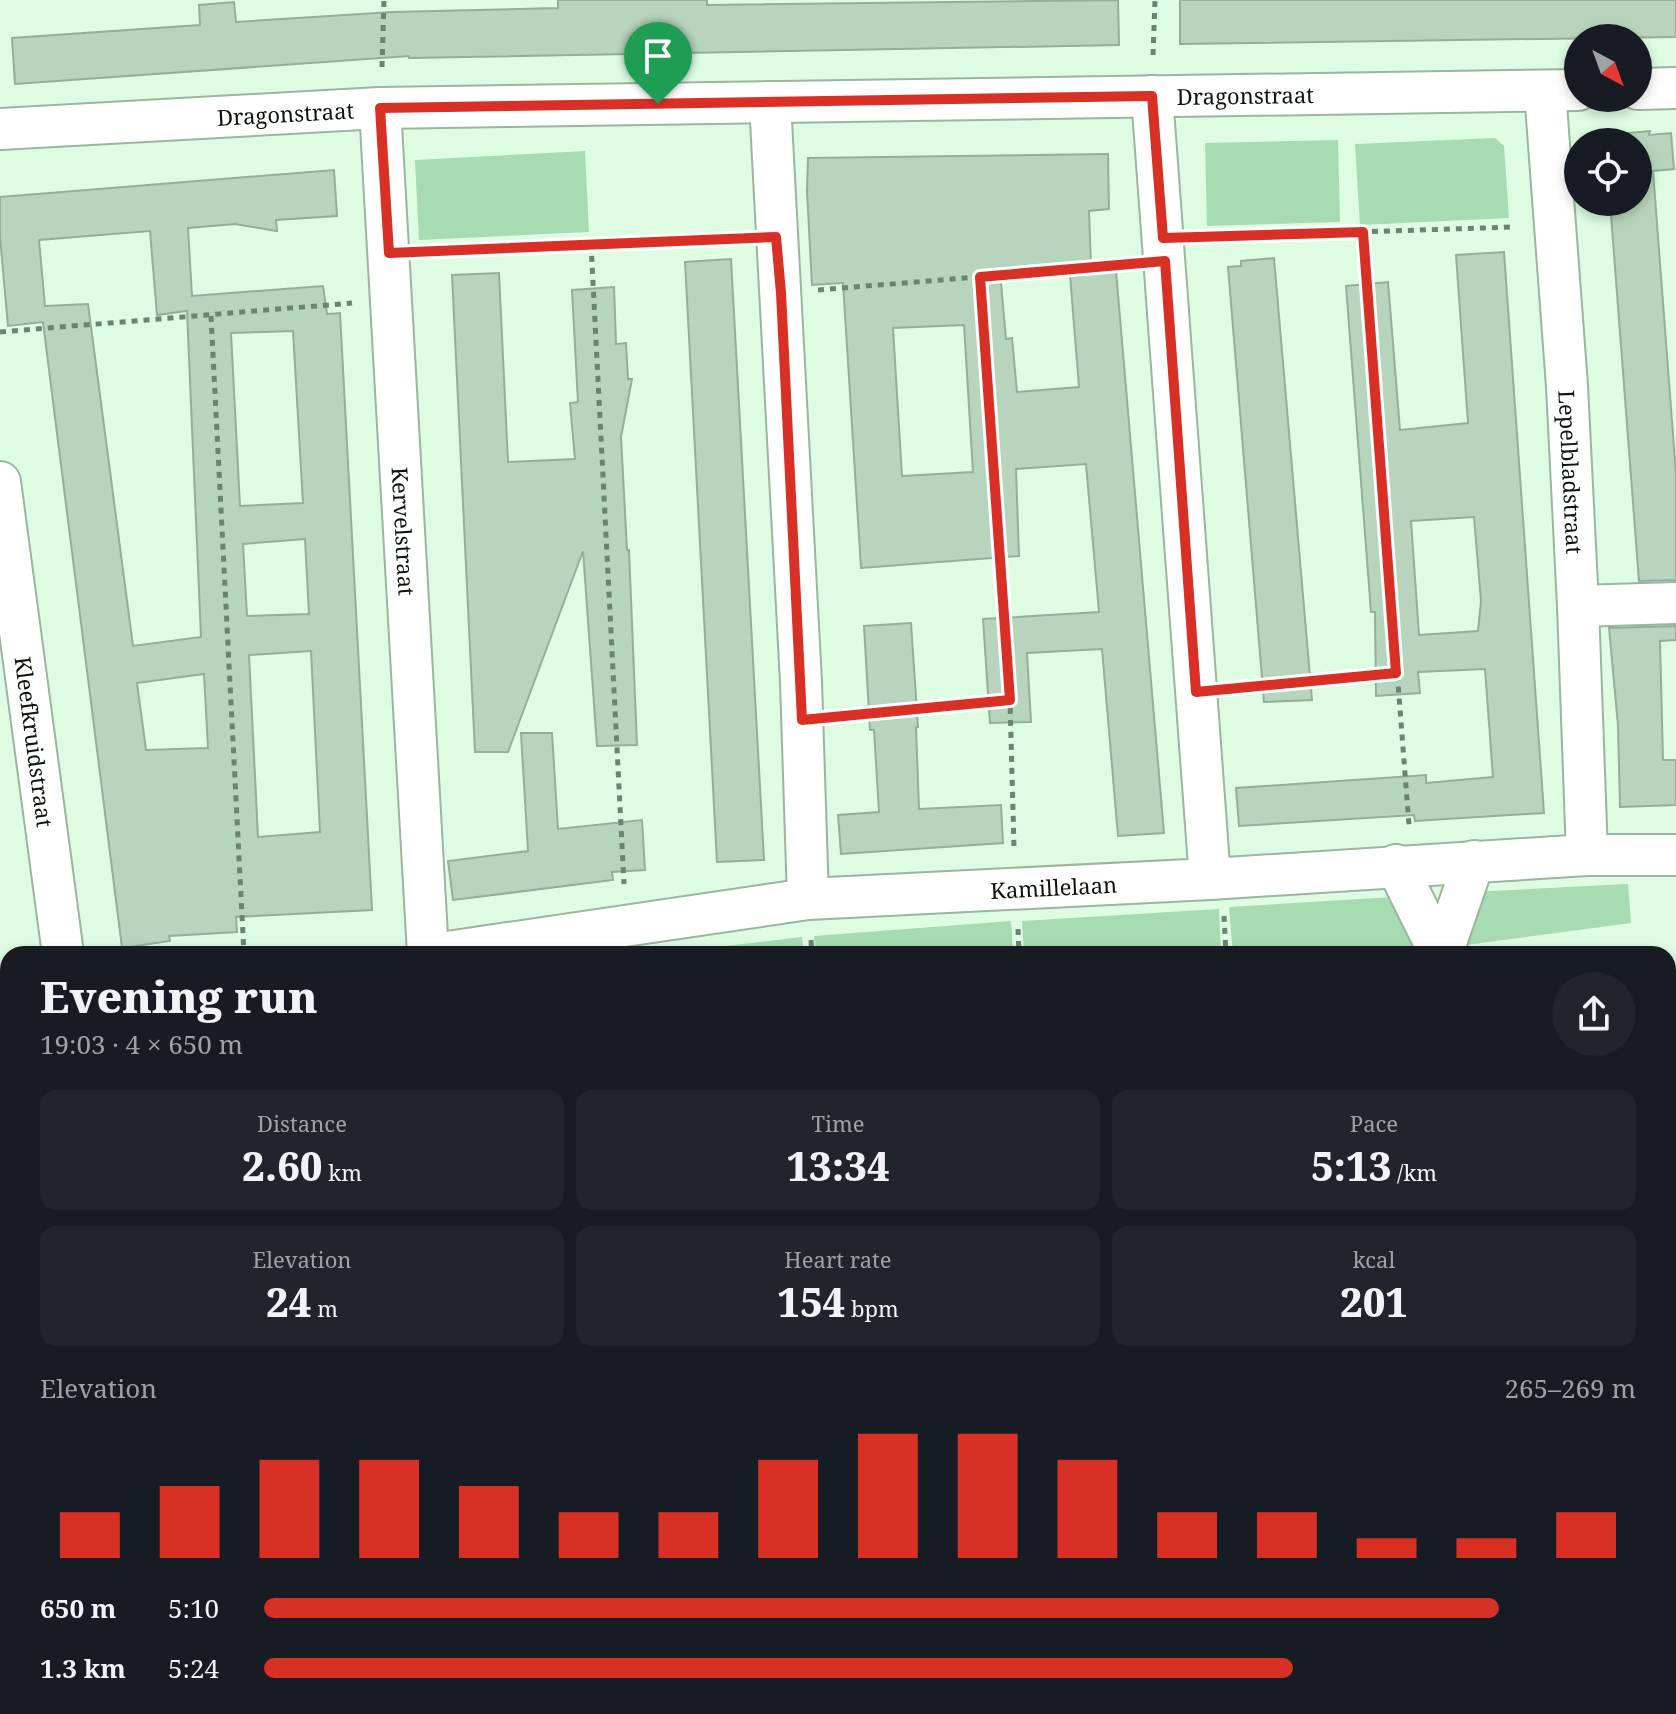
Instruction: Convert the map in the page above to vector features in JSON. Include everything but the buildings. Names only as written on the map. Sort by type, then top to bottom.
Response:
[{"type":"street","points":[[1652,89],[1676,88]]},
{"type":"street","name":"Dragonstraat","points":[[0,129],[380,108],[1562,90]]},
{"type":"street","name":"Lepelbladstraat","points":[[1562,90],[1553,225],[1567,386],[1587,855]]},
{"type":"street","points":[[1152,96],[1210,879]]},
{"type":"street","points":[[770,102],[802,720],[808,899]]},
{"type":"street","name":"Kervelstraat","points":[[380,108],[431,946]]},
{"type":"street","name":"Kleefkruidstraat","points":[[1,495],[62,946]]},
{"type":"street","points":[[1578,606],[1676,603]]},
{"type":"street","name":"Kamillelaan","points":[[485,946],[808,899],[1210,879],[1587,855],[1676,855]]},
{"type":"street","points":[[1444,946],[1474,861]]},
{"type":"street","points":[[1404,865],[1438,946]]},
{"type":"path","points":[[380,108],[384,0]]},
{"type":"path","points":[[1152,96],[1155,0]]},
{"type":"path","points":[[781,293],[980,277],[1164,250],[1363,232],[1553,225]]},
{"type":"path","points":[[1363,232],[1396,673],[1404,865]]},
{"type":"path","points":[[389,253],[776,237]]},
{"type":"path","points":[[591,244],[626,925]]},
{"type":"path","points":[[980,277],[1010,700],[1019,946]]},
{"type":"path","points":[[0,332],[393,299]]},
{"type":"path","points":[[211,316],[244,946]]},
{"type":"path","points":[[1196,692],[1396,673]]},
{"type":"path","points":[[802,720],[1010,700]]},
{"type":"green space","points":[[1495,138],[1504,146],[1509,218],[1360,225],[1355,144]]},
{"type":"green space","points":[[1338,140],[1340,222],[1207,226],[1205,143]]},
{"type":"green space","points":[[585,151],[589,232],[419,240],[415,160]]},
{"type":"green space","points":[[1628,884],[1631,923],[1459,946],[1473,892]]},
{"type":"green space","points":[[1393,897],[1416,946],[1232,946],[1229,907]]},
{"type":"green space","points":[[1219,909],[1221,946],[1024,946],[1022,921]]},
{"type":"green space","points":[[1011,921],[1013,946],[815,946],[814,936]]},
{"type":"green space","points":[[802,937],[803,946],[725,946]]},
{"type":"route","points":[[1152,96],[1163,238],[1363,232],[1396,673],[1196,692],[1165,261],[980,277],[1010,700],[802,720],[776,237],[389,253],[380,108],[658,104],[1152,96]]}]
